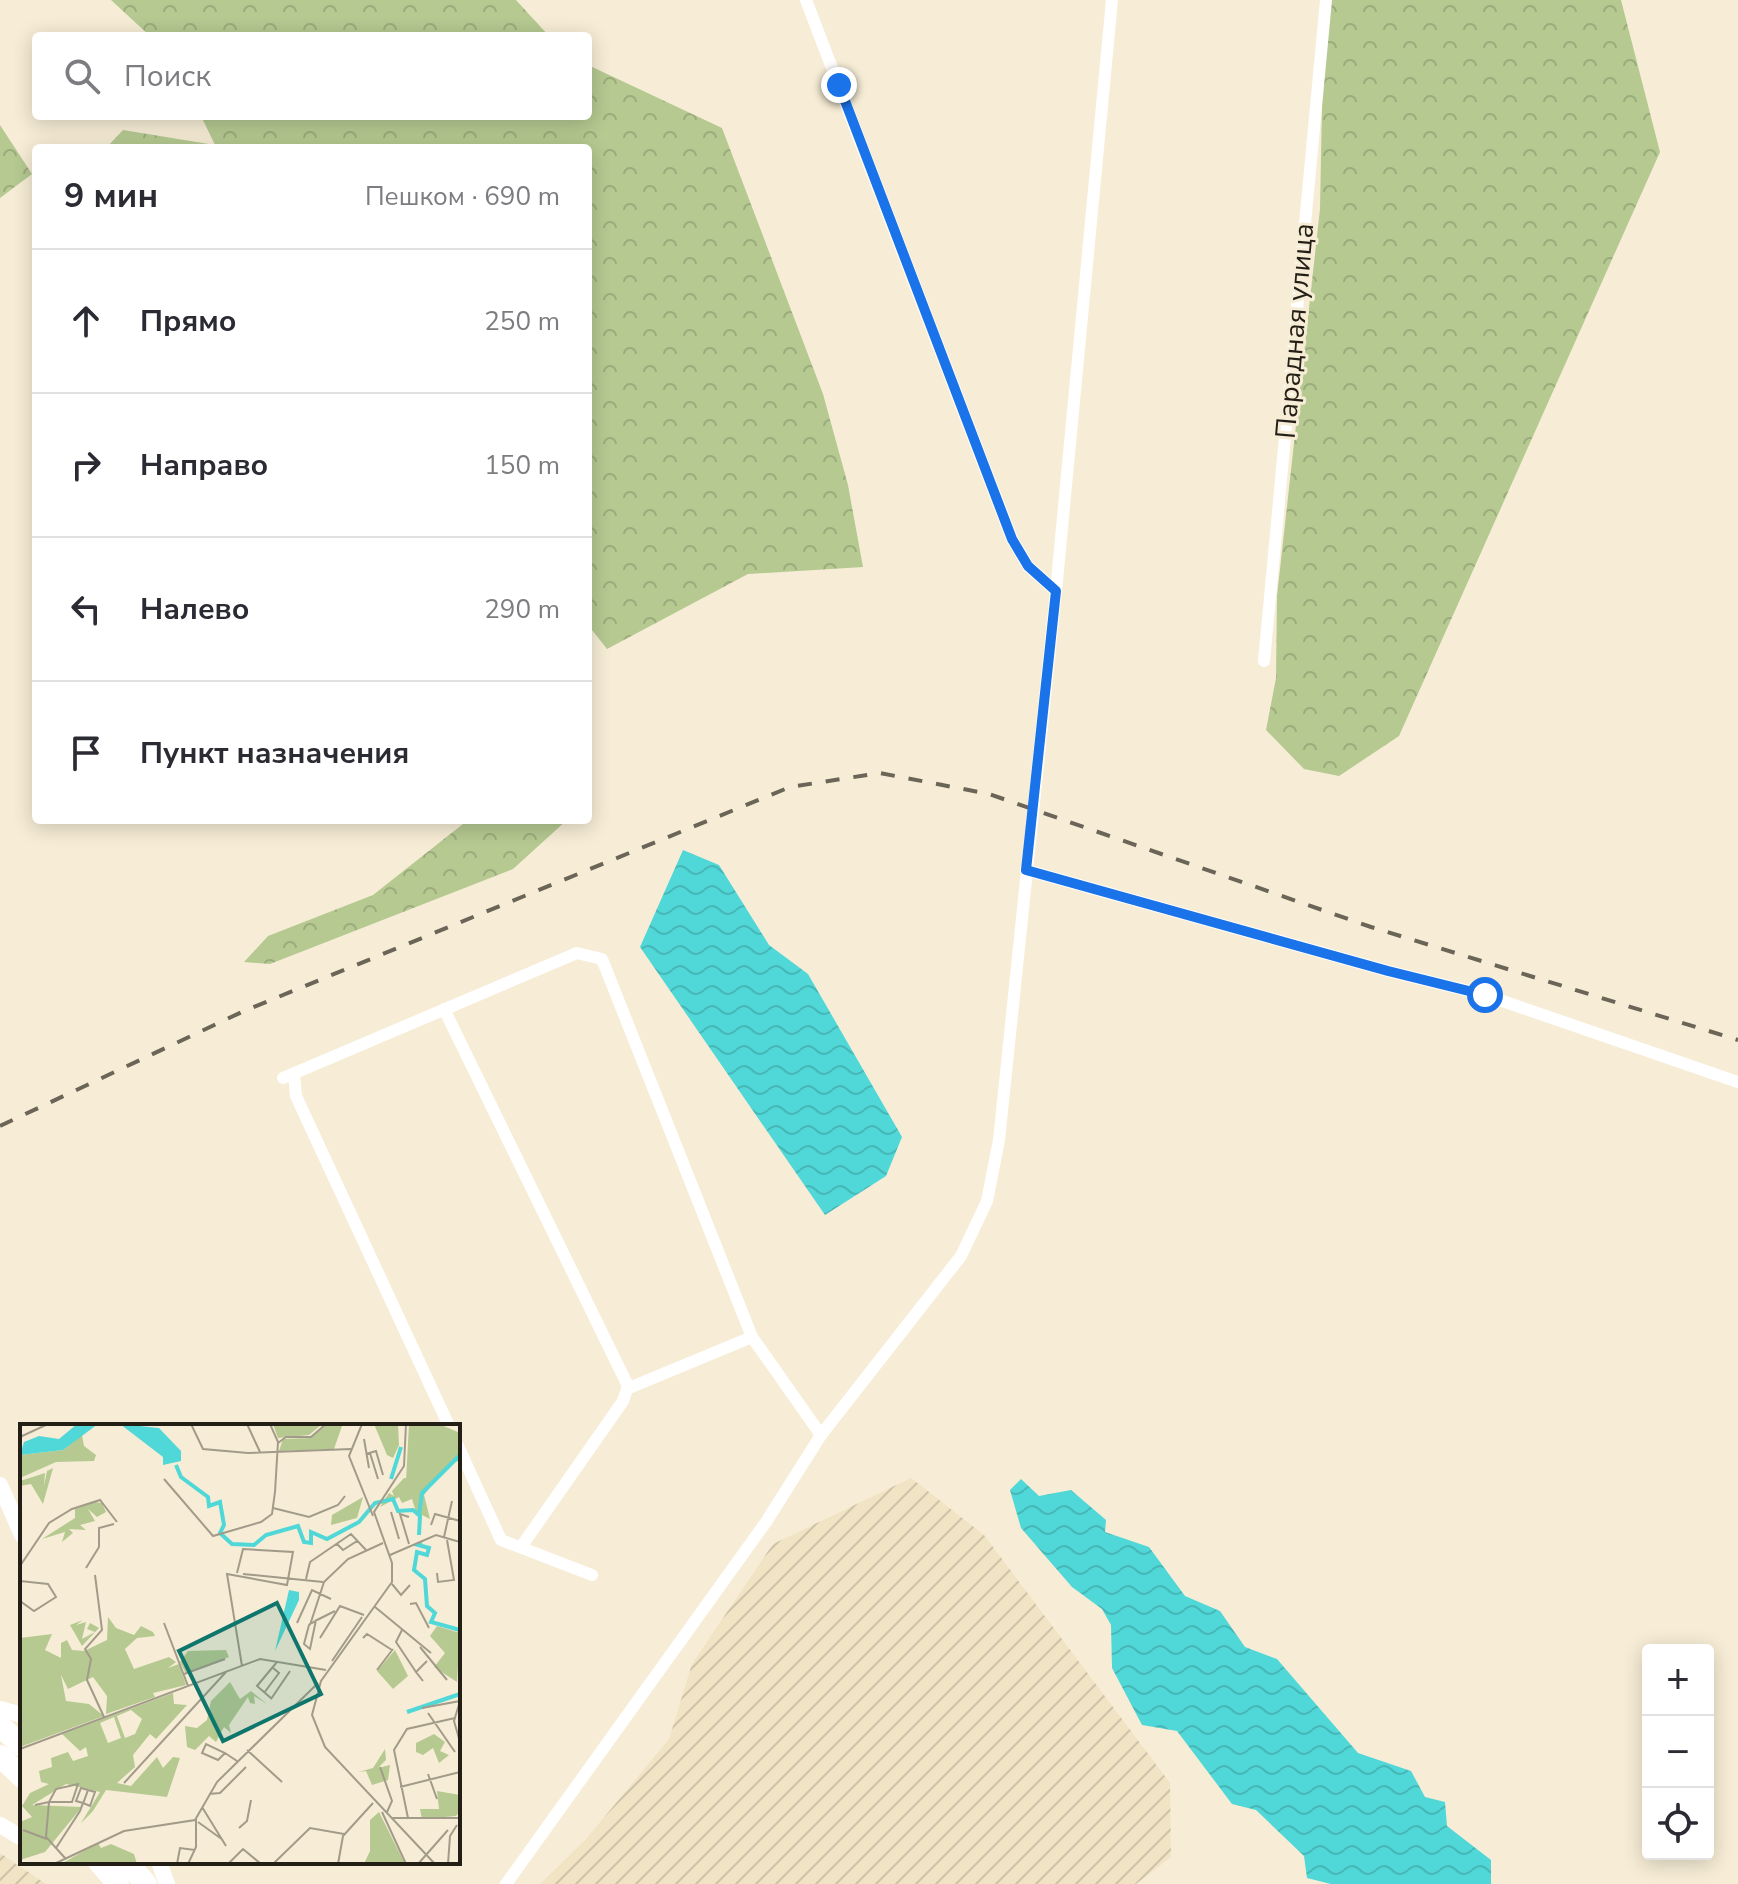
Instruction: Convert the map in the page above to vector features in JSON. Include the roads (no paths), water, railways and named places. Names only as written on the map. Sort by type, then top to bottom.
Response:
[{"type":"highway","points":[[0,1726],[20,1744]]},
{"type":"highway","points":[[0,1756],[20,1775]]},
{"type":"highway","points":[[101,1864],[118,1884]]},
{"type":"highway","points":[[129,1864],[146,1884]]},
{"type":"street","points":[[806,0],[1012,539],[1028,566],[1056,591]]},
{"type":"street","points":[[506,1884],[766,1522],[821,1435],[961,1256],[987,1201],[999,1140],[1056,591],[1112,0]]},
{"type":"street","name":"Парадная улица","points":[[1264,661],[1326,0]]},
{"type":"street","points":[[1026,870],[1485,995],[1738,1082]]},
{"type":"street","points":[[448,1424],[289,1076],[577,953],[602,959],[752,1337],[821,1435]]},
{"type":"street","points":[[444,1009],[628,1386],[623,1401],[521,1547]]},
{"type":"street","points":[[628,1386],[752,1337]]},
{"type":"street","points":[[460,1450],[501,1540],[592,1575]]},
{"type":"street","points":[[0,1485],[20,1530]]},
{"type":"street","points":[[0,1709],[20,1714]]},
{"type":"street","points":[[0,1825],[20,1837]]},
{"type":"street","points":[[87,1864],[118,1884]]},
{"type":"street","points":[[160,1864],[167,1884]]},
{"type":"water","points":[[683,850],[719,865],[769,945],[808,974],[902,1137],[886,1176],[825,1215],[640,947]]},
{"type":"water","points":[[1021,1479],[1039,1496],[1071,1490],[1106,1520],[1105,1532],[1149,1547],[1185,1596],[1220,1611],[1245,1647],[1277,1659],[1358,1753],[1411,1771],[1425,1797],[1445,1802],[1447,1826],[1491,1860],[1491,1884],[1331,1884],[1307,1878],[1304,1856],[1256,1810],[1232,1804],[1177,1731],[1142,1725],[1112,1668],[1111,1625],[1102,1609],[1072,1587],[1021,1528],[1010,1490]]},
{"type":"railway","points":[[0,1126],[244,1011],[790,787],[880,773],[989,794],[1371,927],[1738,1040]]}]
